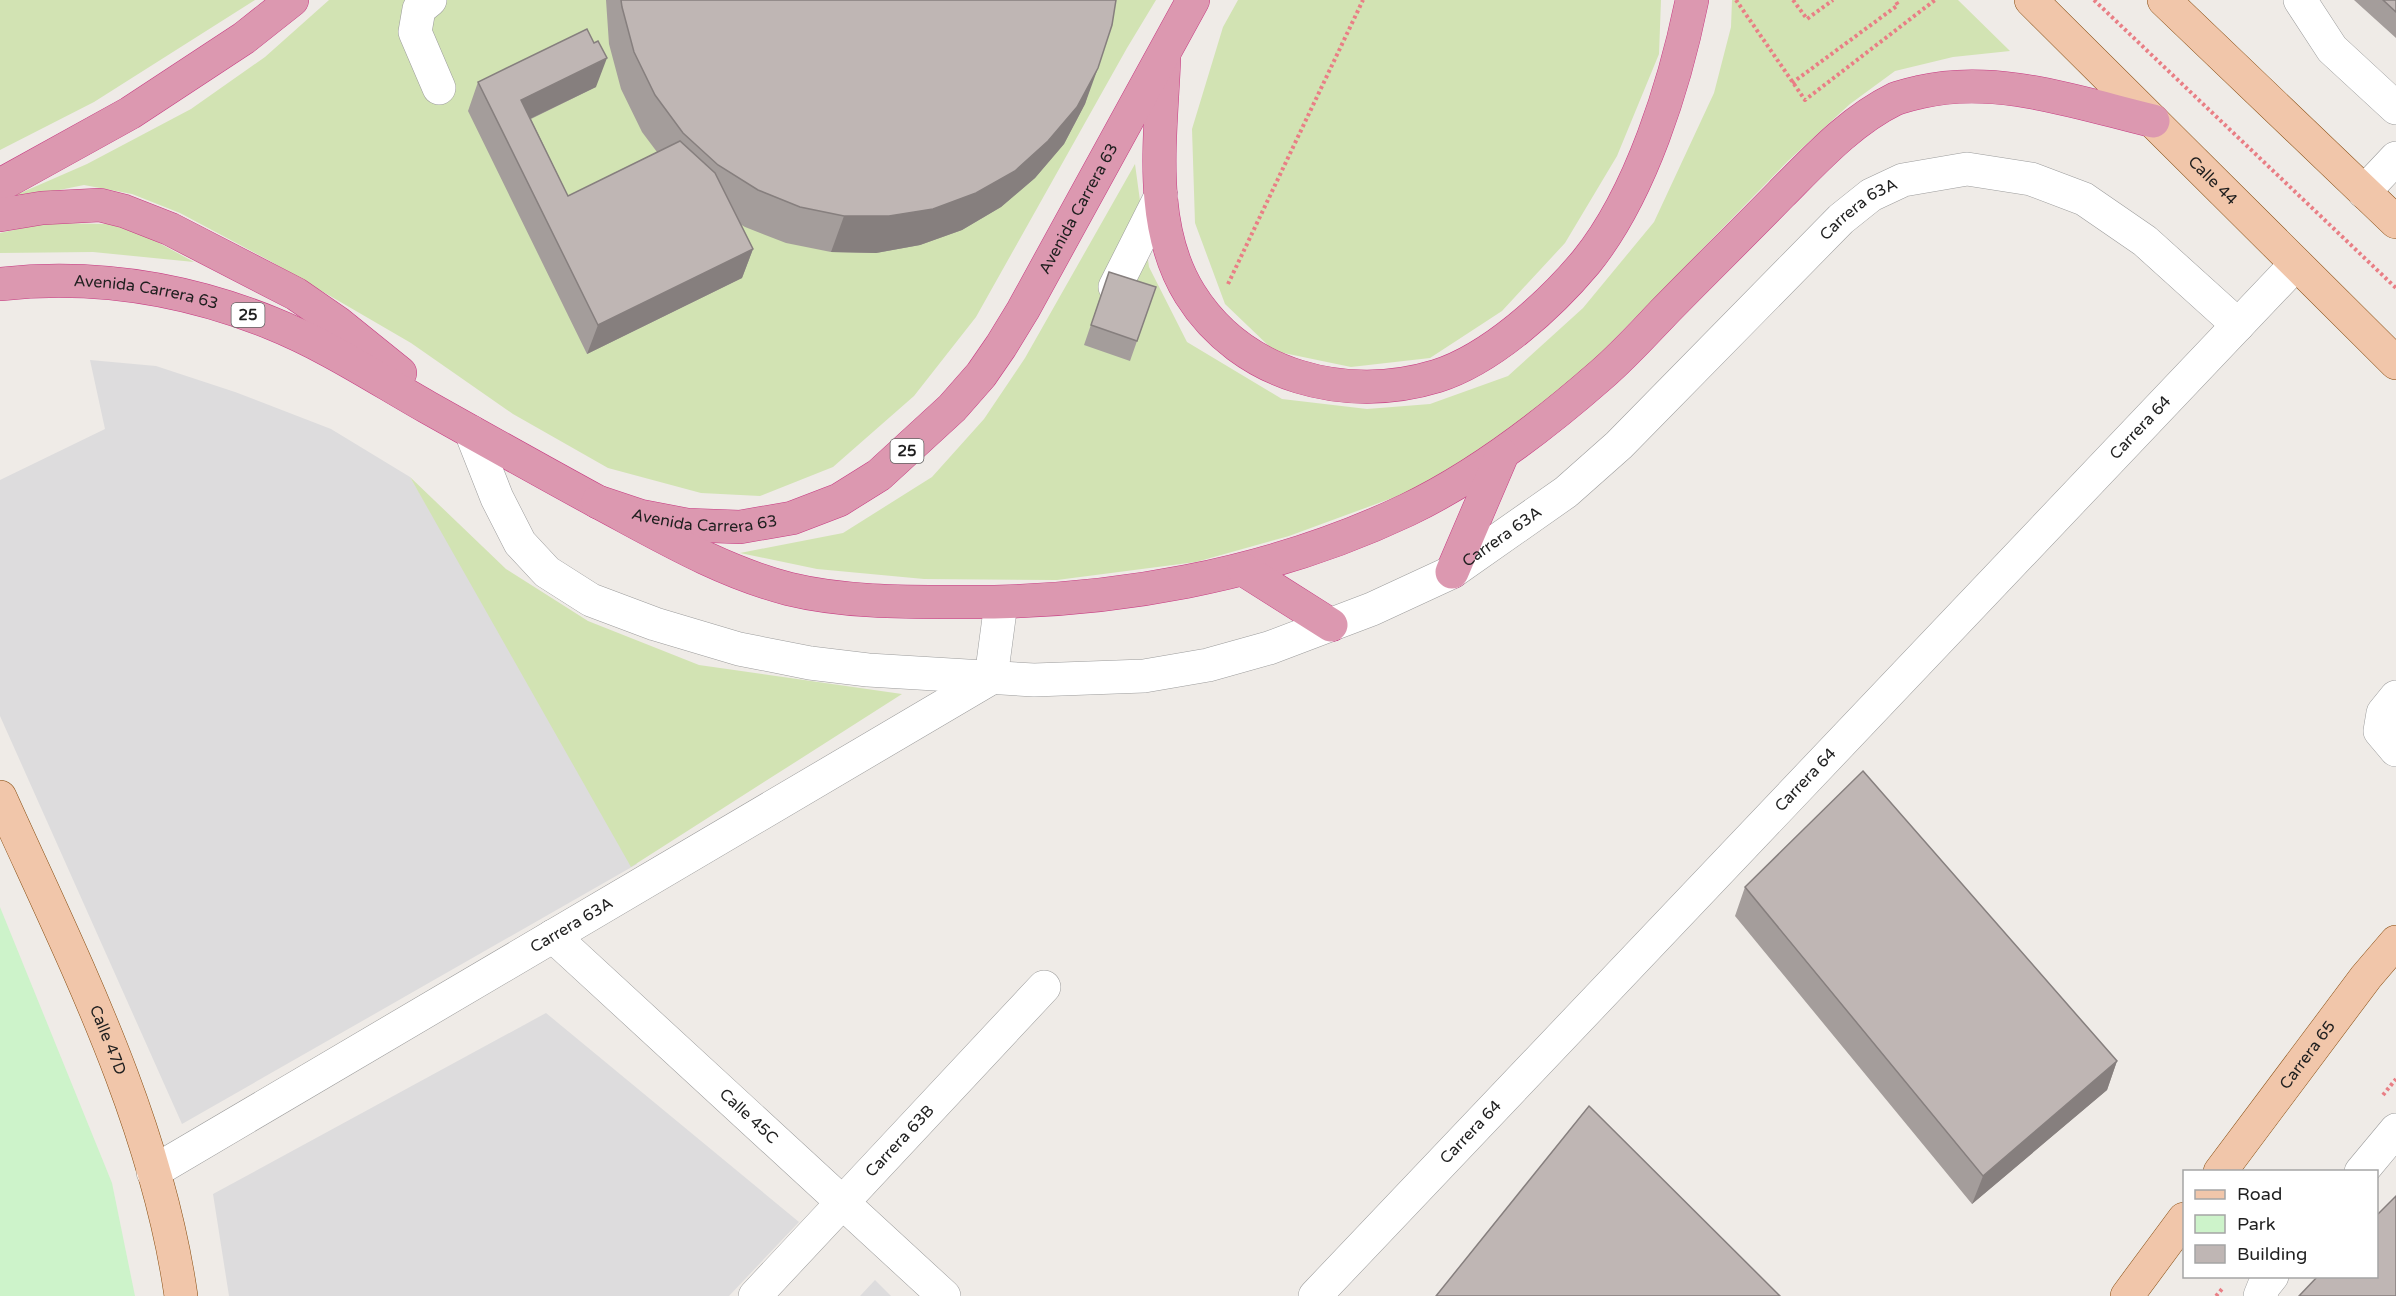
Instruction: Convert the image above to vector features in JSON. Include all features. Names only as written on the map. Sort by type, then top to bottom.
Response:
[{"type":"highway","points":[[0,185],[130,113],[244,38],[292,0]]},
{"type":"highway","name":"Avenida Carrera 63","points":[[0,284],[39,280],[86,280],[161,291],[229,308],[273,324],[325,349],[598,502],[640,516],[687,525],[740,527],[801,514],[839,500],[879,475],[945,415],[981,375],[1023,310],[1193,0]]},
{"type":"highway","points":[[1164,51],[1161,196],[1167,235],[1190,294],[1210,320],[1234,344],[1266,365],[1297,378],[1334,386],[1391,387],[1438,376],[1478,356],[1516,331],[1553,298],[1587,261],[1609,228],[1631,186],[1671,90],[1692,0]]},
{"type":"highway","points":[[598,502],[703,558],[748,577],[794,590],[849,598],[1001,603],[1161,586],[1244,570],[1323,544],[1409,509],[1502,455],[1604,373],[1802,172],[1846,131],[1897,98],[1940,88],[1980,85],[2050,96],[2153,121]]},
{"type":"highway","points":[[0,215],[42,208],[100,205],[124,211],[170,229],[296,294],[338,323],[471,432]]},
{"type":"highway","points":[[1452,572],[1502,455]]},
{"type":"highway","points":[[1244,570],[1331,625]]},
{"type":"main road","name":"Calle 44","points":[[2031,0],[2396,363]]},
{"type":"main road","points":[[2164,0],[2190,13],[2396,222]]},
{"type":"main road","name":"Calle 47D","points":[[0,797],[106,1037],[153,1172],[168,1229],[181,1296]]},
{"type":"main road","name":"Carrera 65","points":[[2221,1170],[2366,977],[2396,942]]},
{"type":"main road","points":[[2127,1296],[2183,1220]]},
{"type":"street","points":[[430,0],[419,9],[415,32],[439,88]]},
{"type":"street","points":[[2300,0],[2332,49],[2396,108]]},
{"type":"street","points":[[2364,192],[2396,158]]},
{"type":"street","name":"Carrera 63A","points":[[471,432],[497,498],[520,543],[547,572],[591,600],[655,624],[728,646],[810,663],[868,670],[1034,680],[1144,676],[1218,662],[1269,648],[1372,609],[1452,572],[1566,492],[1610,453],[1841,219],[1871,195],[1903,180],[1967,169],[2031,179],[2084,199],[2145,241],[2238,325]]},
{"type":"street","points":[[1115,287],[1161,196]]},
{"type":"street","name":"Carrera 64","points":[[1315,1296],[2296,264]]},
{"type":"street","points":[[991,678],[1001,603]]},
{"type":"street","name":"Carrera 63A","points":[[153,1172],[991,678]]},
{"type":"street","points":[[2396,698],[2383,713],[2380,731],[2396,750]]},
{"type":"street","name":"Calle 45C","points":[[553,936],[944,1296]]},
{"type":"street","name":"Carrera 63B","points":[[754,1296],[1044,987]]},
{"type":"street","points":[[2363,1170],[2396,1130]]},
{"type":"street","points":[[2260,1296],[2270,1278]]},
{"type":"path","points":[[1210,320],[1363,0]]},
{"type":"path","points":[[1736,0],[1805,100],[1935,0]]},
{"type":"path","points":[[1793,0],[1807,19],[1833,0]]},
{"type":"path","points":[[1792,83],[1898,4],[1895,0]]},
{"type":"path","points":[[2094,0],[2396,288]]},
{"type":"shaded area","points":[[90,360],[156,366],[235,392],[331,429],[410,477],[637,864],[182,1124],[0,716],[0,480],[105,429]]},
{"type":"shaded area","points":[[546,1013],[799,1222],[729,1296],[229,1296],[213,1194]]},
{"type":"shaded area","points":[[875,1280],[891,1296],[860,1296]]},
{"type":"green space","points":[[0,0],[255,0],[94,102],[0,150]]},
{"type":"green space","points":[[329,0],[1156,0],[976,317],[914,396],[833,467],[760,496],[701,493],[608,468],[513,414],[411,343],[270,261],[180,213],[132,194],[84,185],[0,202],[87,164],[191,109],[265,57]]},
{"type":"green space","points":[[1238,0],[1661,0],[1659,54],[1617,156],[1565,243],[1502,311],[1430,358],[1351,367],[1274,351],[1225,304],[1195,223],[1192,129],[1223,27]]},
{"type":"green space","points":[[1732,0],[1958,0],[2010,51],[1953,57],[1895,71],[1850,104],[1788,161],[1590,364],[1491,446],[1406,493],[1289,536],[1196,562],[1057,580],[924,579],[817,569],[740,553],[843,533],[932,477],[984,419],[1025,358],[1135,164],[1149,267],[1187,342],[1282,399],[1367,409],[1430,404],[1508,376],[1583,308],[1654,222],[1714,93],[1731,27]]},
{"type":"green space","points":[[46,223],[110,224],[150,238],[194,262],[93,252],[0,253],[0,233]]},
{"type":"green space","points":[[410,477],[506,569],[588,621],[699,665],[902,694],[631,867]]},
{"type":"green space","points":[[0,907],[112,1183],[135,1296],[0,1296]]},
{"type":"building","points":[[621,0],[1116,0],[1112,25],[1098,68],[1077,107],[1048,141],[1015,171],[976,193],[933,209],[889,216],[844,216],[800,207],[758,190],[718,165],[683,133],[655,95],[634,52]]},
{"type":"building","points":[[2383,0],[2396,0],[2396,12]]},
{"type":"building","points":[[587,29],[594,43],[598,41],[607,58],[521,100],[568,196],[680,141],[715,173],[753,249],[598,325],[478,82]]},
{"type":"building","points":[[1109,272],[1156,287],[1137,341],[1091,325]]},
{"type":"building","points":[[1863,771],[2117,1061],[1983,1176],[1745,887]]},
{"type":"building","points":[[1589,1106],[1780,1296],[1436,1296]]},
{"type":"building","points":[[2396,1196],[2396,1296],[2299,1296],[2316,1278],[2378,1278],[2378,1214]]}]
